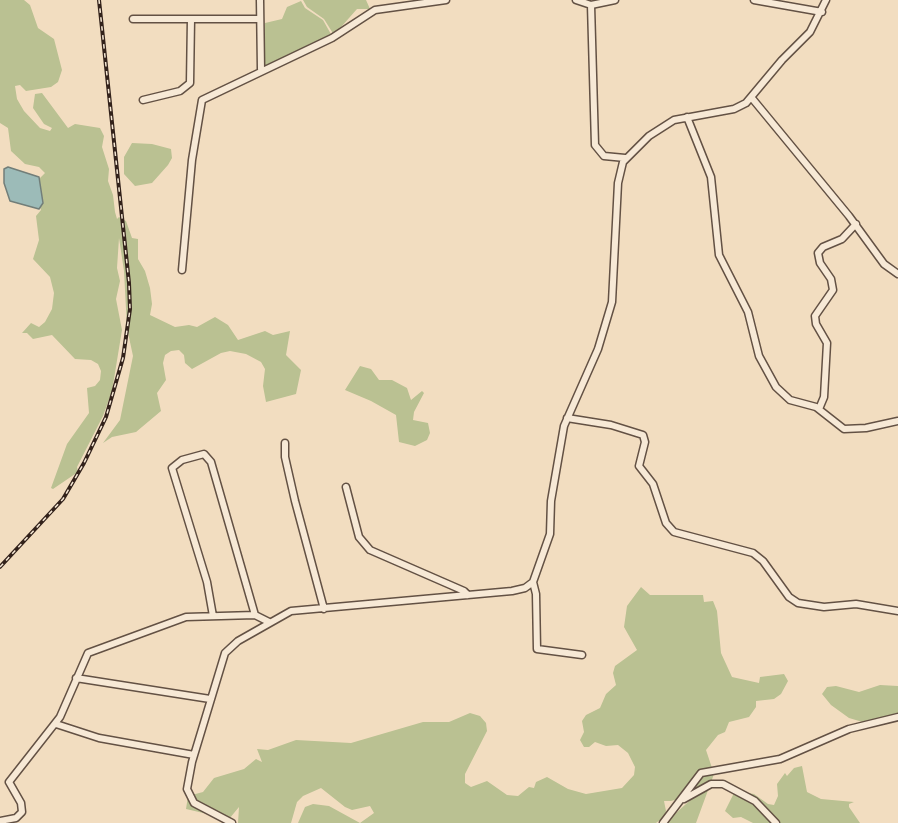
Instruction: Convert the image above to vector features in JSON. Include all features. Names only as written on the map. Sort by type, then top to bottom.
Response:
[{"type":"street","points":[[260,0],[261,69]]},
{"type":"street","points":[[183,270],[192,160],[202,100],[332,38],[375,10],[446,0]]},
{"type":"street","points":[[576,0],[591,5],[615,0]]},
{"type":"street","points":[[754,0],[822,12]]},
{"type":"street","points":[[582,655],[537,649],[536,594],[533,582],[550,534],[554,482],[567,418],[598,349],[612,302],[618,183],[625,158],[663,126],[687,117],[734,110],[751,97],[782,60],[810,32],[826,0]]},
{"type":"street","points":[[591,5],[595,146],[604,156],[625,158]]},
{"type":"street","points":[[134,19],[261,19]]},
{"type":"street","points":[[142,100],[180,91],[188,86],[191,79],[191,19]]},
{"type":"street","points":[[751,97],[856,225],[884,264],[898,274]]},
{"type":"street","points":[[687,117],[711,177],[719,255],[748,312],[759,356],[776,387],[784,396],[819,409],[844,429],[866,428],[898,421]]},
{"type":"street","points":[[819,409],[824,397],[827,343],[816,324],[815,316],[832,290],[831,279],[820,263],[818,253],[823,247],[845,236],[856,225]]},
{"type":"street","points":[[567,418],[611,425],[643,435],[645,442],[639,466],[653,484],[666,523],[674,532],[753,553],[763,561],[789,597],[798,603],[824,607],[860,605],[898,611]]},
{"type":"street","points":[[285,443],[295,501],[324,609]]},
{"type":"street","points":[[213,616],[207,582],[172,468],[182,460],[204,454],[210,462],[255,615]]},
{"type":"street","points":[[346,487],[359,537],[370,550],[464,591],[468,595]]},
{"type":"street","points":[[232,823],[190,798],[187,783],[225,653],[238,641],[291,611],[468,595],[525,588],[533,582]]},
{"type":"street","points":[[0,821],[16,818],[22,812],[21,803],[9,782],[56,724],[88,652],[181,618],[255,615],[269,622]]},
{"type":"street","points":[[76,678],[210,699]]},
{"type":"street","points":[[663,823],[701,773],[780,759],[849,729],[898,717]]},
{"type":"street","points":[[56,724],[99,738],[194,755]]},
{"type":"street","points":[[681,801],[711,784],[723,784],[755,801],[776,823]]},
{"type":"green space","points":[[0,0],[24,0],[30,5],[38,28],[54,39],[62,70],[58,82],[51,87],[26,91],[20,85],[15,86],[17,99],[24,111],[40,128],[50,131],[52,128],[44,124],[33,108],[35,94],[42,93],[68,128],[75,124],[100,128],[104,136],[102,147],[109,169],[108,181],[115,212],[117,219],[119,217],[126,221],[132,238],[138,239],[138,259],[145,271],[150,288],[152,304],[150,315],[175,327],[189,325],[197,327],[215,317],[228,325],[238,340],[265,331],[273,335],[290,331],[286,355],[301,370],[296,394],[266,402],[263,386],[265,369],[261,362],[246,354],[230,351],[221,353],[192,369],[185,363],[184,355],[179,350],[171,351],[165,355],[163,363],[166,380],[157,393],[161,411],[136,432],[112,437],[103,443],[120,420],[133,356],[127,328],[124,271],[119,238],[117,268],[120,281],[116,299],[122,330],[112,391],[103,416],[77,467],[78,472],[53,489],[51,488],[67,444],[89,413],[87,388],[95,386],[100,380],[101,371],[98,364],[91,360],[75,359],[52,335],[33,339],[27,333],[22,333],[31,323],[39,327],[45,322],[52,309],[54,293],[50,277],[33,259],[39,240],[36,216],[41,210],[36,197],[39,179],[45,173],[39,167],[25,164],[11,151],[8,128],[0,123]]},
{"type":"green space","points":[[303,0],[366,0],[370,9],[357,9],[334,35],[324,19],[307,7]]},
{"type":"green space","points":[[301,1],[305,8],[323,20],[332,36],[265,67],[265,23],[282,19],[287,7]]},
{"type":"green space","points":[[132,143],[152,144],[171,149],[172,158],[152,183],[135,186],[124,174],[124,157]]},
{"type":"green space","points":[[360,366],[371,369],[379,380],[392,380],[407,388],[411,400],[422,391],[424,393],[414,412],[413,420],[428,423],[430,433],[427,440],[415,446],[399,442],[396,415],[345,390]]},
{"type":"green space","points":[[641,587],[650,595],[703,595],[704,602],[713,601],[717,611],[721,653],[732,677],[759,683],[760,677],[784,674],[788,681],[781,694],[774,699],[756,701],[756,707],[749,717],[729,722],[725,732],[718,735],[706,750],[714,774],[696,823],[665,823],[697,794],[664,801],[666,811],[664,817],[656,823],[360,823],[374,813],[370,806],[352,810],[321,788],[303,796],[297,802],[291,823],[238,823],[239,807],[229,819],[186,809],[188,796],[203,792],[214,778],[244,769],[256,759],[262,762],[257,749],[268,750],[296,740],[351,743],[423,722],[449,722],[470,713],[480,716],[486,723],[487,731],[465,774],[465,783],[471,787],[487,781],[507,795],[518,796],[529,787],[534,788],[536,782],[547,777],[568,789],[586,794],[622,788],[634,775],[635,767],[628,753],[618,745],[606,746],[595,742],[589,747],[584,747],[580,740],[584,732],[582,721],[586,715],[600,708],[606,694],[616,685],[613,673],[615,666],[637,650],[624,627],[627,606]]},
{"type":"green space","points":[[880,685],[898,686],[898,719],[866,723],[849,718],[831,705],[822,694],[827,687],[836,686],[859,692]]},
{"type":"green space","points":[[802,766],[807,792],[821,799],[854,802],[849,804],[849,807],[860,823],[753,823],[741,817],[733,818],[725,811],[735,791],[754,794],[768,804],[774,805],[778,796],[777,784],[785,773],[787,776],[794,768]]},
{"type":"green space","points":[[313,804],[329,806],[360,823],[298,823],[305,807]]},
{"type":"water","points":[[8,167],[39,177],[43,203],[39,209],[10,201],[4,183],[4,169]]},
{"type":"railway","points":[[0,567],[63,499],[84,463],[106,417],[123,358],[130,309],[129,283],[99,0]]}]
